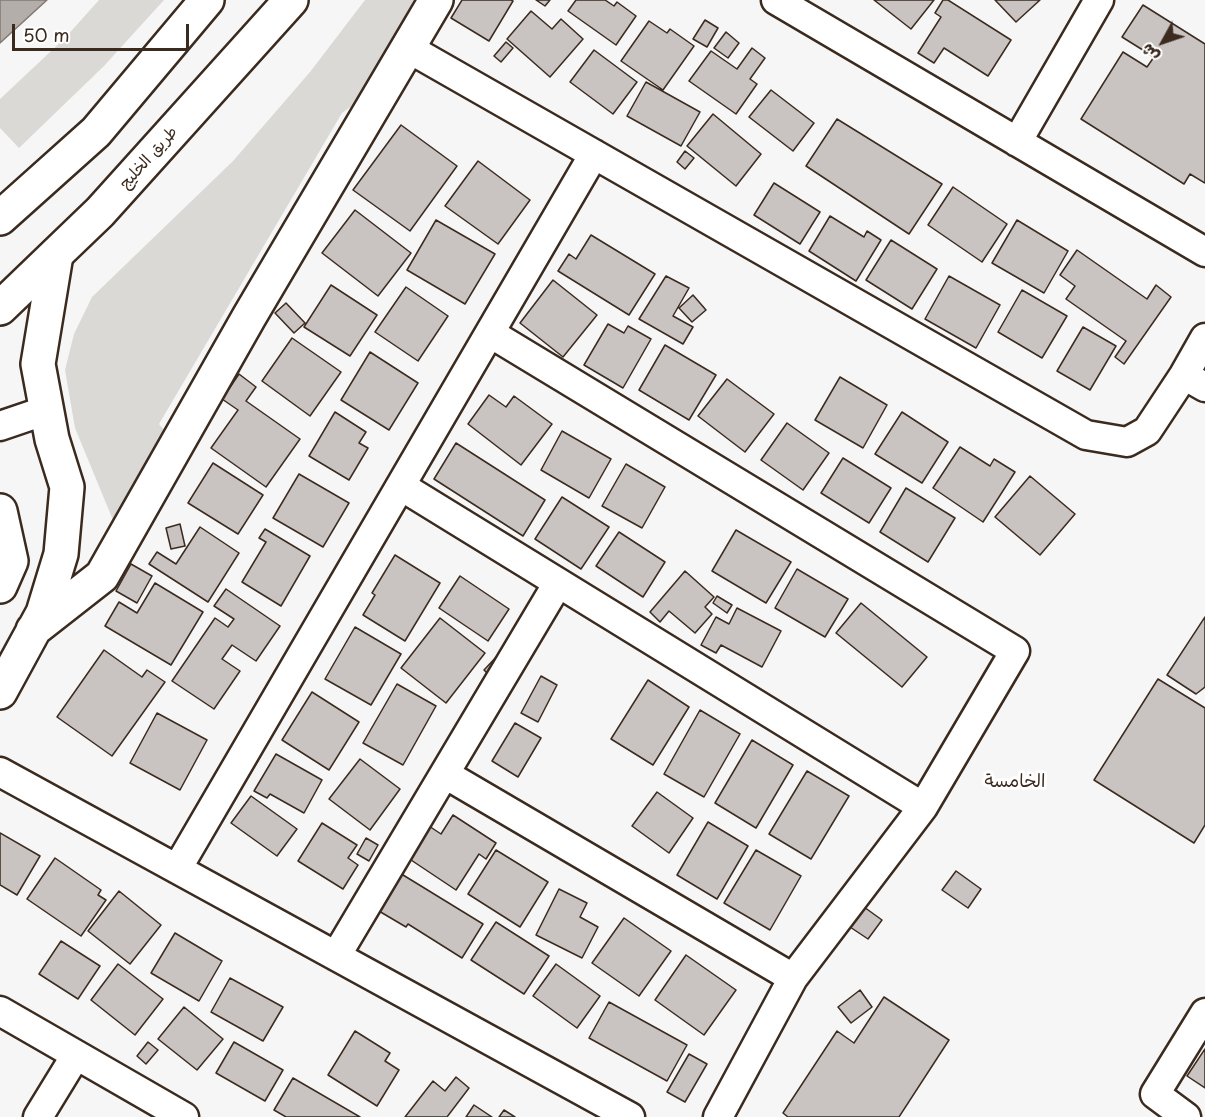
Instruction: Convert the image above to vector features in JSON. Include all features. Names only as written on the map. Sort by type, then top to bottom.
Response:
[{"type":"street","points":[[0,218],[96,132],[207,0]]},
{"type":"street","name":"طريق الخليج","points":[[0,308],[100,212],[291,0]]},
{"type":"street","points":[[33,630],[102,576],[249,317],[436,0]]},
{"type":"street","points":[[776,0],[1205,252]]},
{"type":"street","points":[[1017,142],[1099,0]]},
{"type":"street","points":[[408,48],[1086,435],[1127,442],[1147,431],[1194,381],[1205,338]]},
{"type":"street","points":[[177,869],[594,154]]},
{"type":"street","points":[[0,692],[43,613],[61,554],[68,487],[52,439],[38,364],[56,255]]},
{"type":"street","points":[[490,333],[1015,651],[923,807],[793,978],[718,1117]]},
{"type":"street","points":[[0,426],[46,410]]},
{"type":"street","points":[[401,486],[923,807]]},
{"type":"street","points":[[0,511],[11,561],[0,586]]},
{"type":"street","points":[[336,956],[558,583]]},
{"type":"street","points":[[0,772],[630,1117]]},
{"type":"street","points":[[445,774],[793,978]]},
{"type":"street","points":[[0,1011],[184,1117]]},
{"type":"street","points":[[1186,1117],[1155,1094],[1205,1012]]},
{"type":"street","points":[[38,1117],[76,1055]]},
{"type":"shaded area","points":[[0,0],[47,0],[0,43]]},
{"type":"shaded area","points":[[99,0],[164,0],[104,66],[19,148],[0,128],[0,99],[65,38]]},
{"type":"shaded area","points":[[365,0],[414,0],[397,34],[353,105],[342,113],[159,424],[167,434],[115,525],[75,428],[65,370],[74,334],[92,297],[233,161],[310,72]]},
{"type":"building","points":[[462,0],[513,1],[489,41],[451,18]]},
{"type":"building","points":[[536,0],[550,0],[545,6]]},
{"type":"building","points":[[576,0],[605,0],[614,6],[617,2],[636,16],[616,45],[568,11]]},
{"type":"building","points":[[874,0],[934,0],[911,29]]},
{"type":"building","points":[[943,0],[948,0],[1011,40],[988,76],[944,48],[934,63],[918,53],[941,17],[935,13]]},
{"type":"building","points":[[995,0],[1040,0],[1016,22]]},
{"type":"building","points":[[1143,5],[1205,44],[1205,183],[1190,174],[1184,184],[1081,119],[1123,52],[1147,67],[1154,57],[1122,37]]},
{"type":"building","points":[[531,11],[552,29],[561,19],[583,39],[550,77],[507,39]]},
{"type":"building","points":[[705,20],[718,28],[707,47],[693,39]]},
{"type":"building","points":[[649,21],[667,33],[670,29],[694,46],[663,90],[621,61]]},
{"type":"building","points":[[726,32],[739,43],[728,58],[714,48]]},
{"type":"building","points":[[506,42],[513,48],[501,62],[494,56]]},
{"type":"building","points":[[752,48],[765,58],[750,79],[757,84],[736,114],[689,81],[711,51],[737,69]]},
{"type":"building","points":[[594,50],[637,82],[613,114],[570,82]]},
{"type":"building","points":[[646,82],[700,112],[681,146],[627,116]]},
{"type":"building","points":[[771,90],[814,123],[793,151],[749,117]]},
{"type":"building","points":[[713,114],[761,154],[736,186],[687,146]]},
{"type":"building","points":[[837,119],[942,184],[909,234],[806,166]]},
{"type":"building","points":[[401,125],[457,166],[410,231],[353,190]]},
{"type":"building","points":[[685,151],[694,158],[685,169],[677,162]]},
{"type":"building","points":[[478,161],[530,200],[498,244],[445,206]]},
{"type":"building","points":[[774,183],[820,212],[800,244],[754,215]]},
{"type":"building","points":[[953,187],[1007,224],[982,262],[928,225]]},
{"type":"building","points":[[355,210],[411,253],[378,296],[322,253]]},
{"type":"building","points":[[830,216],[864,237],[867,231],[881,240],[856,281],[809,251]]},
{"type":"building","points":[[436,220],[495,254],[465,304],[407,270]]},
{"type":"building","points":[[1017,220],[1068,251],[1044,293],[992,263]]},
{"type":"building","points":[[591,235],[655,274],[629,315],[558,271],[569,254],[576,259]]},
{"type":"building","points":[[891,240],[937,269],[912,309],[866,280]]},
{"type":"building","points":[[1077,250],[1147,299],[1156,285],[1171,297],[1124,364],[1115,357],[1126,341],[1066,299],[1075,286],[1060,275]]},
{"type":"building","points":[[666,276],[689,288],[673,316],[693,327],[683,344],[639,319]]},
{"type":"building","points":[[949,276],[1000,305],[976,348],[925,319]]},
{"type":"building","points":[[553,280],[597,315],[563,357],[520,323]]},
{"type":"building","points":[[331,285],[377,315],[350,356],[304,327]]},
{"type":"building","points":[[406,287],[448,316],[418,361],[375,332]]},
{"type":"building","points":[[1022,290],[1067,316],[1042,358],[998,332]]},
{"type":"building","points":[[693,295],[706,310],[692,322],[679,308]]},
{"type":"building","points":[[286,303],[305,323],[294,333],[275,313]]},
{"type":"building","points":[[608,324],[624,333],[628,326],[651,339],[623,388],[584,365]]},
{"type":"building","points":[[1083,327],[1116,346],[1090,390],[1057,371]]},
{"type":"building","points":[[292,338],[341,372],[310,416],[262,381]]},
{"type":"building","points":[[665,345],[716,375],[689,420],[639,390]]},
{"type":"building","points":[[370,352],[418,383],[389,430],[341,400]]},
{"type":"building","points":[[239,374],[256,387],[246,401],[300,439],[266,487],[211,448],[238,410],[222,399]]},
{"type":"building","points":[[840,377],[887,405],[863,448],[815,420]]},
{"type":"building","points":[[727,379],[774,414],[745,452],[698,416]]},
{"type":"building","points":[[489,395],[506,407],[514,396],[552,424],[521,465],[468,424]]},
{"type":"building","points":[[335,412],[366,432],[359,443],[368,448],[349,480],[309,456]]},
{"type":"building","points":[[902,412],[948,442],[922,483],[875,454]]},
{"type":"building","points":[[787,423],[829,453],[803,490],[761,460]]},
{"type":"building","points":[[562,431],[611,459],[589,498],[541,470]]},
{"type":"building","points":[[456,443],[545,500],[523,536],[434,479]]},
{"type":"building","points":[[960,447],[990,466],[994,459],[1015,472],[983,522],[933,488]]},
{"type":"building","points":[[843,458],[891,488],[869,523],[821,493]]},
{"type":"building","points":[[213,463],[263,495],[238,534],[188,503]]},
{"type":"building","points":[[626,464],[665,487],[642,528],[602,506]]},
{"type":"building","points":[[299,474],[349,503],[323,547],[273,518]]},
{"type":"building","points":[[1030,476],[1075,514],[1040,555],[995,517]]},
{"type":"building","points":[[906,488],[955,518],[928,562],[880,532]]},
{"type":"building","points":[[562,497],[609,527],[581,569],[535,539]]},
{"type":"building","points":[[180,524],[185,546],[171,549],[166,528]]},
{"type":"building","points":[[200,527],[239,553],[208,602],[149,564],[157,552],[176,564]]},
{"type":"building","points":[[265,529],[310,556],[281,606],[242,582],[266,542],[259,538]]},
{"type":"building","points":[[736,530],[791,562],[766,603],[712,571]]},
{"type":"building","points":[[619,532],[665,562],[643,597],[596,566]]},
{"type":"building","points":[[395,555],[440,583],[405,641],[363,615],[375,595],[372,593]]},
{"type":"building","points":[[131,564],[152,576],[137,603],[116,591]]},
{"type":"building","points":[[797,569],[848,599],[825,637],[775,608]]},
{"type":"building","points":[[685,571],[714,597],[705,607],[712,614],[695,633],[669,611],[660,622],[650,612]]},
{"type":"building","points":[[460,576],[509,609],[488,641],[439,608]]},
{"type":"building","points":[[155,583],[203,612],[171,665],[105,626],[119,602],[137,613]]},
{"type":"building","points":[[226,589],[280,626],[256,661],[232,645],[222,659],[240,671],[214,709],[172,681],[215,618],[228,627],[234,619],[214,606]]},
{"type":"building","points":[[717,596],[732,605],[727,613],[713,603]]},
{"type":"building","points":[[861,603],[927,657],[902,687],[836,633]]},
{"type":"building","points":[[737,608],[781,631],[762,667],[721,645],[716,653],[701,645],[716,617],[729,624]]},
{"type":"building","points":[[1205,617],[1205,687],[1196,694],[1167,675]]},
{"type":"building","points":[[440,618],[485,653],[446,703],[401,668]]},
{"type":"building","points":[[355,627],[401,654],[371,705],[325,679]]},
{"type":"building","points":[[104,650],[142,677],[147,670],[165,682],[112,756],[57,717]]},
{"type":"building","points":[[499,654],[508,661],[492,678],[484,670]]},
{"type":"building","points":[[541,676],[557,685],[538,722],[521,713]]},
{"type":"building","points":[[1158,679],[1205,708],[1205,825],[1194,843],[1094,780]]},
{"type":"building","points":[[648,680],[689,707],[653,765],[611,739]]},
{"type":"building","points":[[397,684],[436,706],[403,765],[363,743]]},
{"type":"building","points":[[312,692],[359,722],[329,770],[282,740]]},
{"type":"building","points":[[700,710],[740,734],[704,797],[664,774]]},
{"type":"building","points":[[157,713],[207,740],[180,790],[130,763]]},
{"type":"building","points":[[515,723],[541,738],[518,777],[492,761]]},
{"type":"building","points":[[752,740],[793,765],[756,828],[715,803]]},
{"type":"building","points":[[276,754],[322,780],[304,813],[270,794],[267,798],[254,791]]},
{"type":"building","points":[[360,759],[400,789],[370,830],[329,799]]},
{"type":"building","points":[[807,771],[849,796],[811,859],[769,834]]},
{"type":"building","points":[[657,792],[693,818],[669,853],[632,826]]},
{"type":"building","points":[[251,796],[297,829],[277,856],[231,823]]},
{"type":"building","points":[[453,815],[496,843],[486,859],[479,854],[456,890],[405,856],[426,824],[441,834]]},
{"type":"building","points":[[708,822],[748,846],[717,899],[677,875]]},
{"type":"building","points":[[322,823],[357,845],[348,858],[358,865],[343,889],[298,861]]},
{"type":"building","points":[[0,833],[40,856],[17,895],[0,885]]},
{"type":"building","points":[[366,838],[378,845],[369,861],[357,854]]},
{"type":"building","points":[[496,850],[548,882],[520,927],[468,894]]},
{"type":"building","points":[[756,850],[801,876],[770,930],[724,903]]},
{"type":"building","points":[[55,858],[101,890],[98,895],[106,900],[81,936],[27,899]]},
{"type":"building","points":[[390,867],[483,924],[462,958],[408,924],[406,927],[367,904]]},
{"type":"building","points":[[956,871],[981,889],[968,908],[942,890]]},
{"type":"building","points":[[559,889],[587,903],[580,917],[598,927],[582,958],[536,935]]},
{"type":"building","points":[[119,891],[161,925],[130,964],[88,931]]},
{"type":"building","points":[[864,907],[882,920],[868,939],[850,927]]},
{"type":"building","points":[[624,918],[671,951],[639,996],[592,963]]},
{"type":"building","points":[[496,922],[549,956],[524,994],[471,960]]},
{"type":"building","points":[[175,933],[222,961],[199,1001],[151,973]]},
{"type":"building","points":[[61,941],[100,966],[78,999],[39,974]]},
{"type":"building","points":[[686,955],[736,990],[704,1035],[655,1000]]},
{"type":"building","points":[[118,964],[163,999],[135,1035],[91,1000]]},
{"type":"building","points":[[556,964],[600,996],[577,1028],[533,996]]},
{"type":"building","points":[[230,978],[283,1007],[263,1041],[211,1012]]},
{"type":"building","points":[[860,990],[872,1007],[851,1023],[838,1007]]},
{"type":"building","points":[[884,997],[949,1040],[899,1117],[788,1117],[783,1113],[837,1031],[854,1043]]},
{"type":"building","points":[[609,1002],[687,1045],[667,1081],[589,1038]]},
{"type":"building","points":[[184,1007],[223,1039],[197,1070],[158,1039]]},
{"type":"building","points":[[355,1031],[390,1053],[385,1061],[399,1070],[377,1106],[328,1075]]},
{"type":"building","points":[[148,1042],[158,1050],[146,1064],[137,1056]]},
{"type":"building","points":[[234,1042],[283,1070],[265,1101],[216,1073]]},
{"type":"building","points":[[1205,1049],[1205,1088],[1187,1076]]},
{"type":"building","points":[[689,1054],[707,1064],[685,1102],[667,1092]]},
{"type":"building","points":[[456,1077],[469,1088],[447,1117],[405,1117],[433,1081],[445,1091]]},
{"type":"building","points":[[293,1078],[360,1117],[286,1117],[274,1110]]},
{"type":"building","points":[[474,1105],[492,1117],[466,1117]]},
{"type":"building","points":[[504,1110],[515,1117],[499,1117]]},
{"type":"district","name":"الخامسة","points":[[1015,782]]}]
